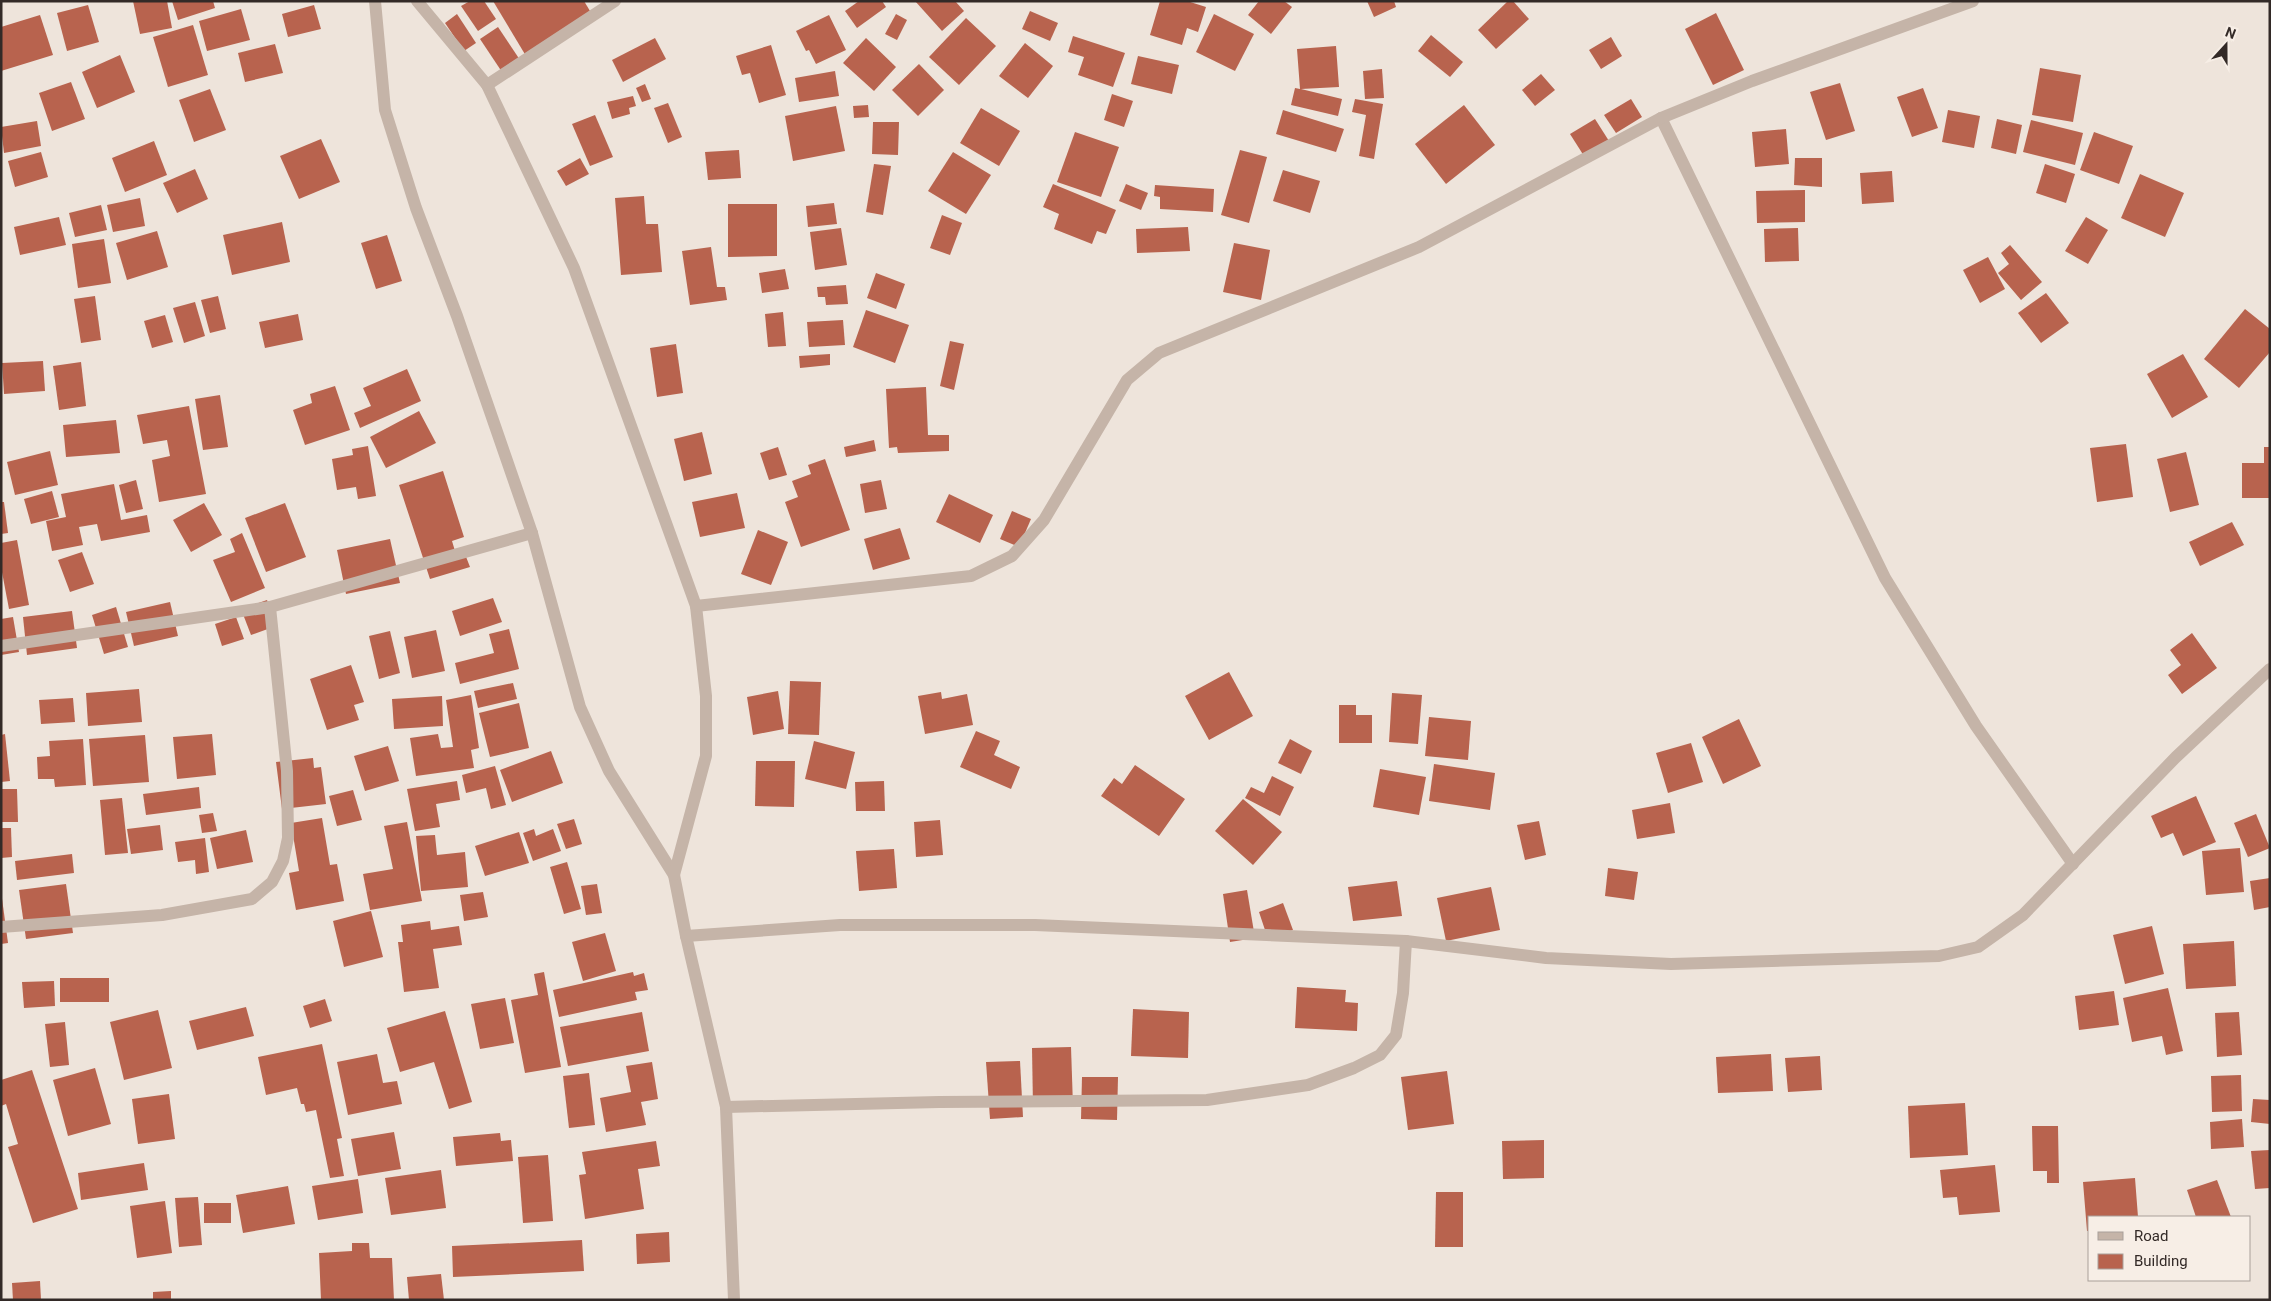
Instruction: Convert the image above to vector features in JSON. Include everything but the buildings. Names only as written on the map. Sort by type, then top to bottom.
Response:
[{"type":"street","points":[[375,1],[385,110],[416,208],[457,316],[532,533],[580,707],[609,771],[674,874],[686,936],[726,1108],[734,1300]]},
{"type":"street","points":[[417,1],[487,85],[574,268],[696,606],[706,696],[706,756],[674,874]]},
{"type":"street","points":[[487,85],[615,1]]},
{"type":"street","points":[[696,606],[971,576],[1012,556],[1044,520],[1127,380],[1159,353],[1419,247],[1661,118],[1752,81],[1973,1]]},
{"type":"street","points":[[1661,118],[1885,578],[1976,726],[2073,864]]},
{"type":"street","points":[[1,646],[270,607],[532,533]]},
{"type":"street","points":[[1,926],[162,915],[252,899],[272,882],[283,861],[288,838],[287,771],[270,607]]},
{"type":"street","points":[[686,936],[840,926],[1035,925],[1406,941],[1546,958],[1671,964],[1939,956],[1978,947],[2023,915],[2176,757],[2270,669]]},
{"type":"street","points":[[726,1108],[939,1102],[1207,1100],[1308,1085],[1354,1068],[1380,1055],[1396,1035],[1403,993],[1406,941]]}]
